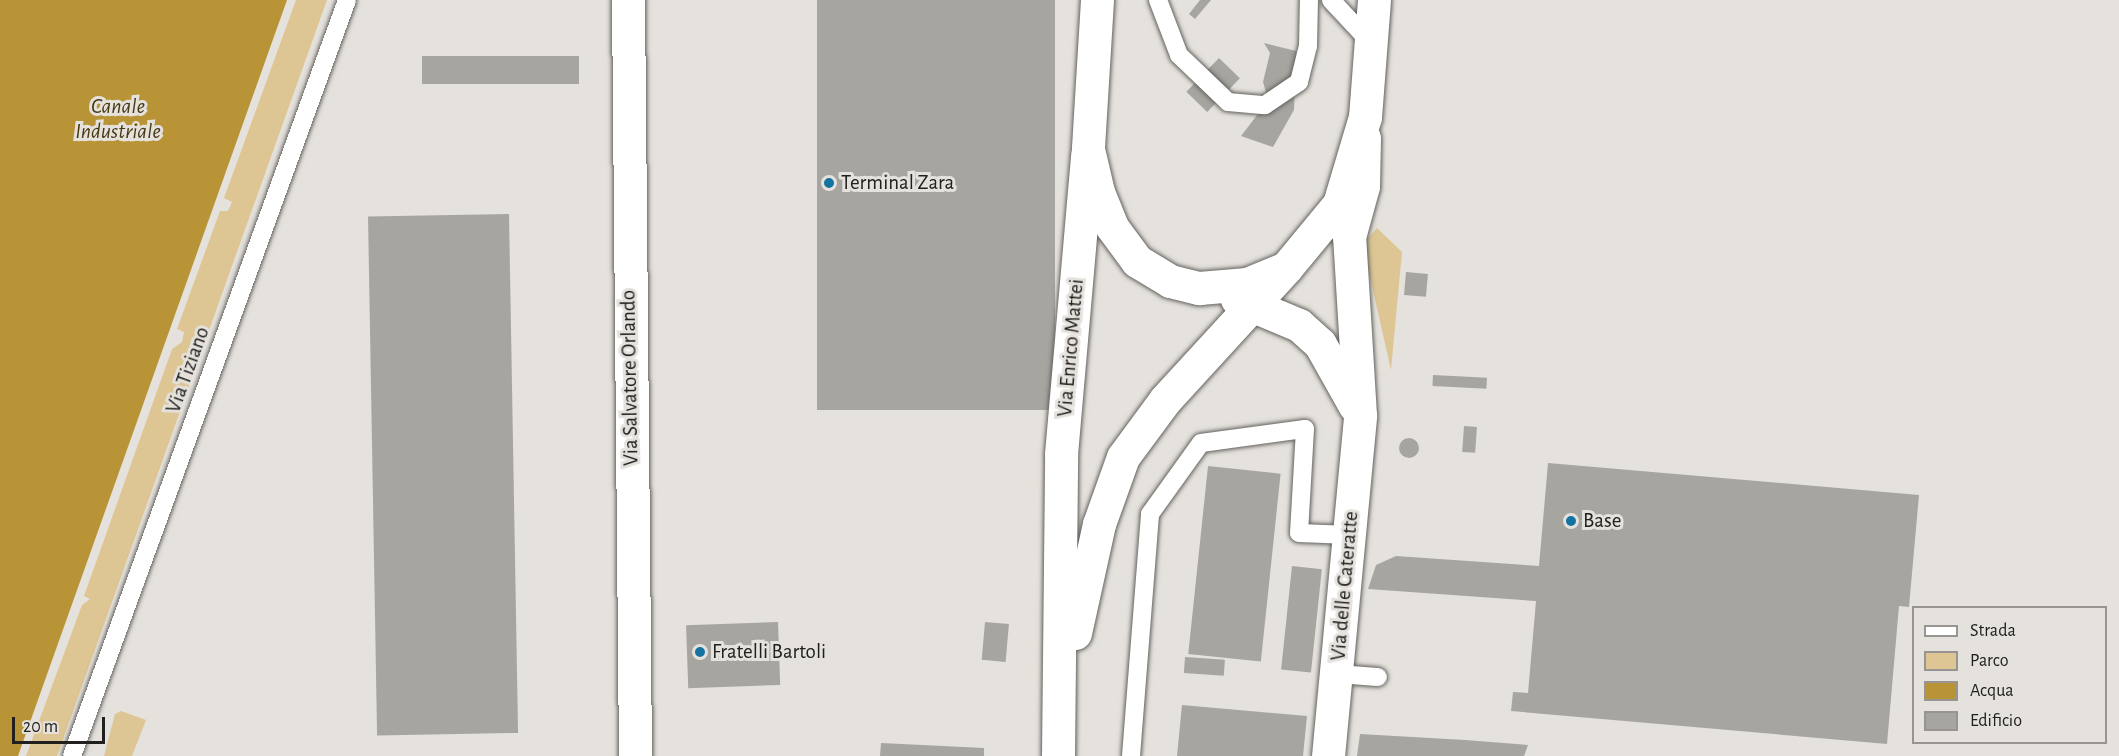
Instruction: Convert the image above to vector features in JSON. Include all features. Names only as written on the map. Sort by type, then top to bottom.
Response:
[{"type":"street","name":"Via Salvatore Orlando","points":[[628,0],[635,756]]},
{"type":"street","name":"Via Enrico Mattei","points":[[1058,756],[1061,696],[1061,454],[1088,149],[1097,0]]},
{"type":"street","name":"Via delle Cateratte","points":[[1328,756],[1360,415],[1349,237],[1363,186],[1365,117],[1374,0]]},
{"type":"street","name":"Via delle Cateratte","points":[[1199,288],[1247,284],[1286,268],[1339,204],[1365,117]]},
{"type":"street","name":"Via delle Cateratte","points":[[1088,149],[1104,211],[1127,250],[1157,274],[1256,304],[1299,325],[1320,344],[1360,415]]},
{"type":"street","name":"Via Enrico Mattei","points":[[1061,696],[1099,524],[1122,457],[1165,400],[1256,304],[1286,268]]},
{"type":"lane","name":"Via Tiziano","points":[[72,756],[347,0]]},
{"type":"lane","points":[[1158,0],[1179,55],[1228,102],[1265,105],[1299,82],[1308,46],[1309,0]]},
{"type":"lane","points":[[1331,0],[1371,43]]},
{"type":"lane","points":[[1131,756],[1150,514],[1201,444],[1305,429],[1299,533],[1350,535]]},
{"type":"lane","points":[[1336,674],[1378,677]]},
{"type":"green space","points":[[296,0],[327,0],[57,756],[26,756],[82,605],[90,599],[84,596],[172,349],[182,342],[184,332],[177,329],[220,211],[228,211],[232,202],[224,198]]},
{"type":"green space","points":[[1377,228],[1402,252],[1391,370],[1367,264],[1367,239]]},
{"type":"green space","points":[[121,711],[146,720],[132,756],[104,756],[115,714]]},
{"type":"water","name":"Canale Industriale","points":[[0,0],[287,0],[18,756],[0,756]]},
{"type":"building","points":[[817,0],[1055,0],[1055,410],[817,410]]},
{"type":"building","points":[[1200,0],[1211,0],[1195,19],[1189,14]]},
{"type":"building","points":[[1264,43],[1296,51],[1294,110],[1273,147],[1241,136],[1261,110],[1266,92],[1263,82],[1270,53]]},
{"type":"building","points":[[422,56],[579,56],[579,84],[422,84]]},
{"type":"building","points":[[1219,58],[1240,78],[1207,112],[1186,92]]},
{"type":"building","points":[[509,214],[518,733],[377,735],[368,216]]},
{"type":"building","points":[[1406,272],[1428,274],[1426,297],[1404,295]]},
{"type":"building","points":[[1433,375],[1487,378],[1486,389],[1432,386]]},
{"type":"building","points":[[1464,426],[1477,427],[1475,453],[1462,452]]},
{"type":"building","points":[[1405,438],[1413,438],[1419,444],[1419,452],[1413,458],[1405,458],[1399,452],[1399,444]]},
{"type":"building","points":[[1548,463],[1919,495],[1909,607],[1899,606],[1887,744],[1511,711],[1513,692],[1528,693],[1536,601],[1368,589],[1376,565],[1396,556],[1539,566]]},
{"type":"building","points":[[1208,466],[1281,474],[1261,662],[1188,654]]},
{"type":"building","points":[[1292,566],[1322,569],[1311,673],[1281,669]]},
{"type":"building","points":[[778,622],[780,685],[688,688],[686,625]]},
{"type":"building","points":[[985,622],[1009,624],[1006,662],[982,660]]},
{"type":"building","points":[[1185,657],[1225,660],[1224,676],[1184,673]]},
{"type":"building","points":[[1182,705],[1307,716],[1303,756],[1177,756]]},
{"type":"building","points":[[1360,734],[1528,745],[1524,756],[1357,756]]},
{"type":"building","points":[[881,743],[984,748],[984,756],[880,756]]},
{"type":"place","name":"Terminal Zara","points":[[829,183]]},
{"type":"place","name":"Base","points":[[1571,521]]},
{"type":"place","name":"Fratelli Bartoli","points":[[700,652]]}]
